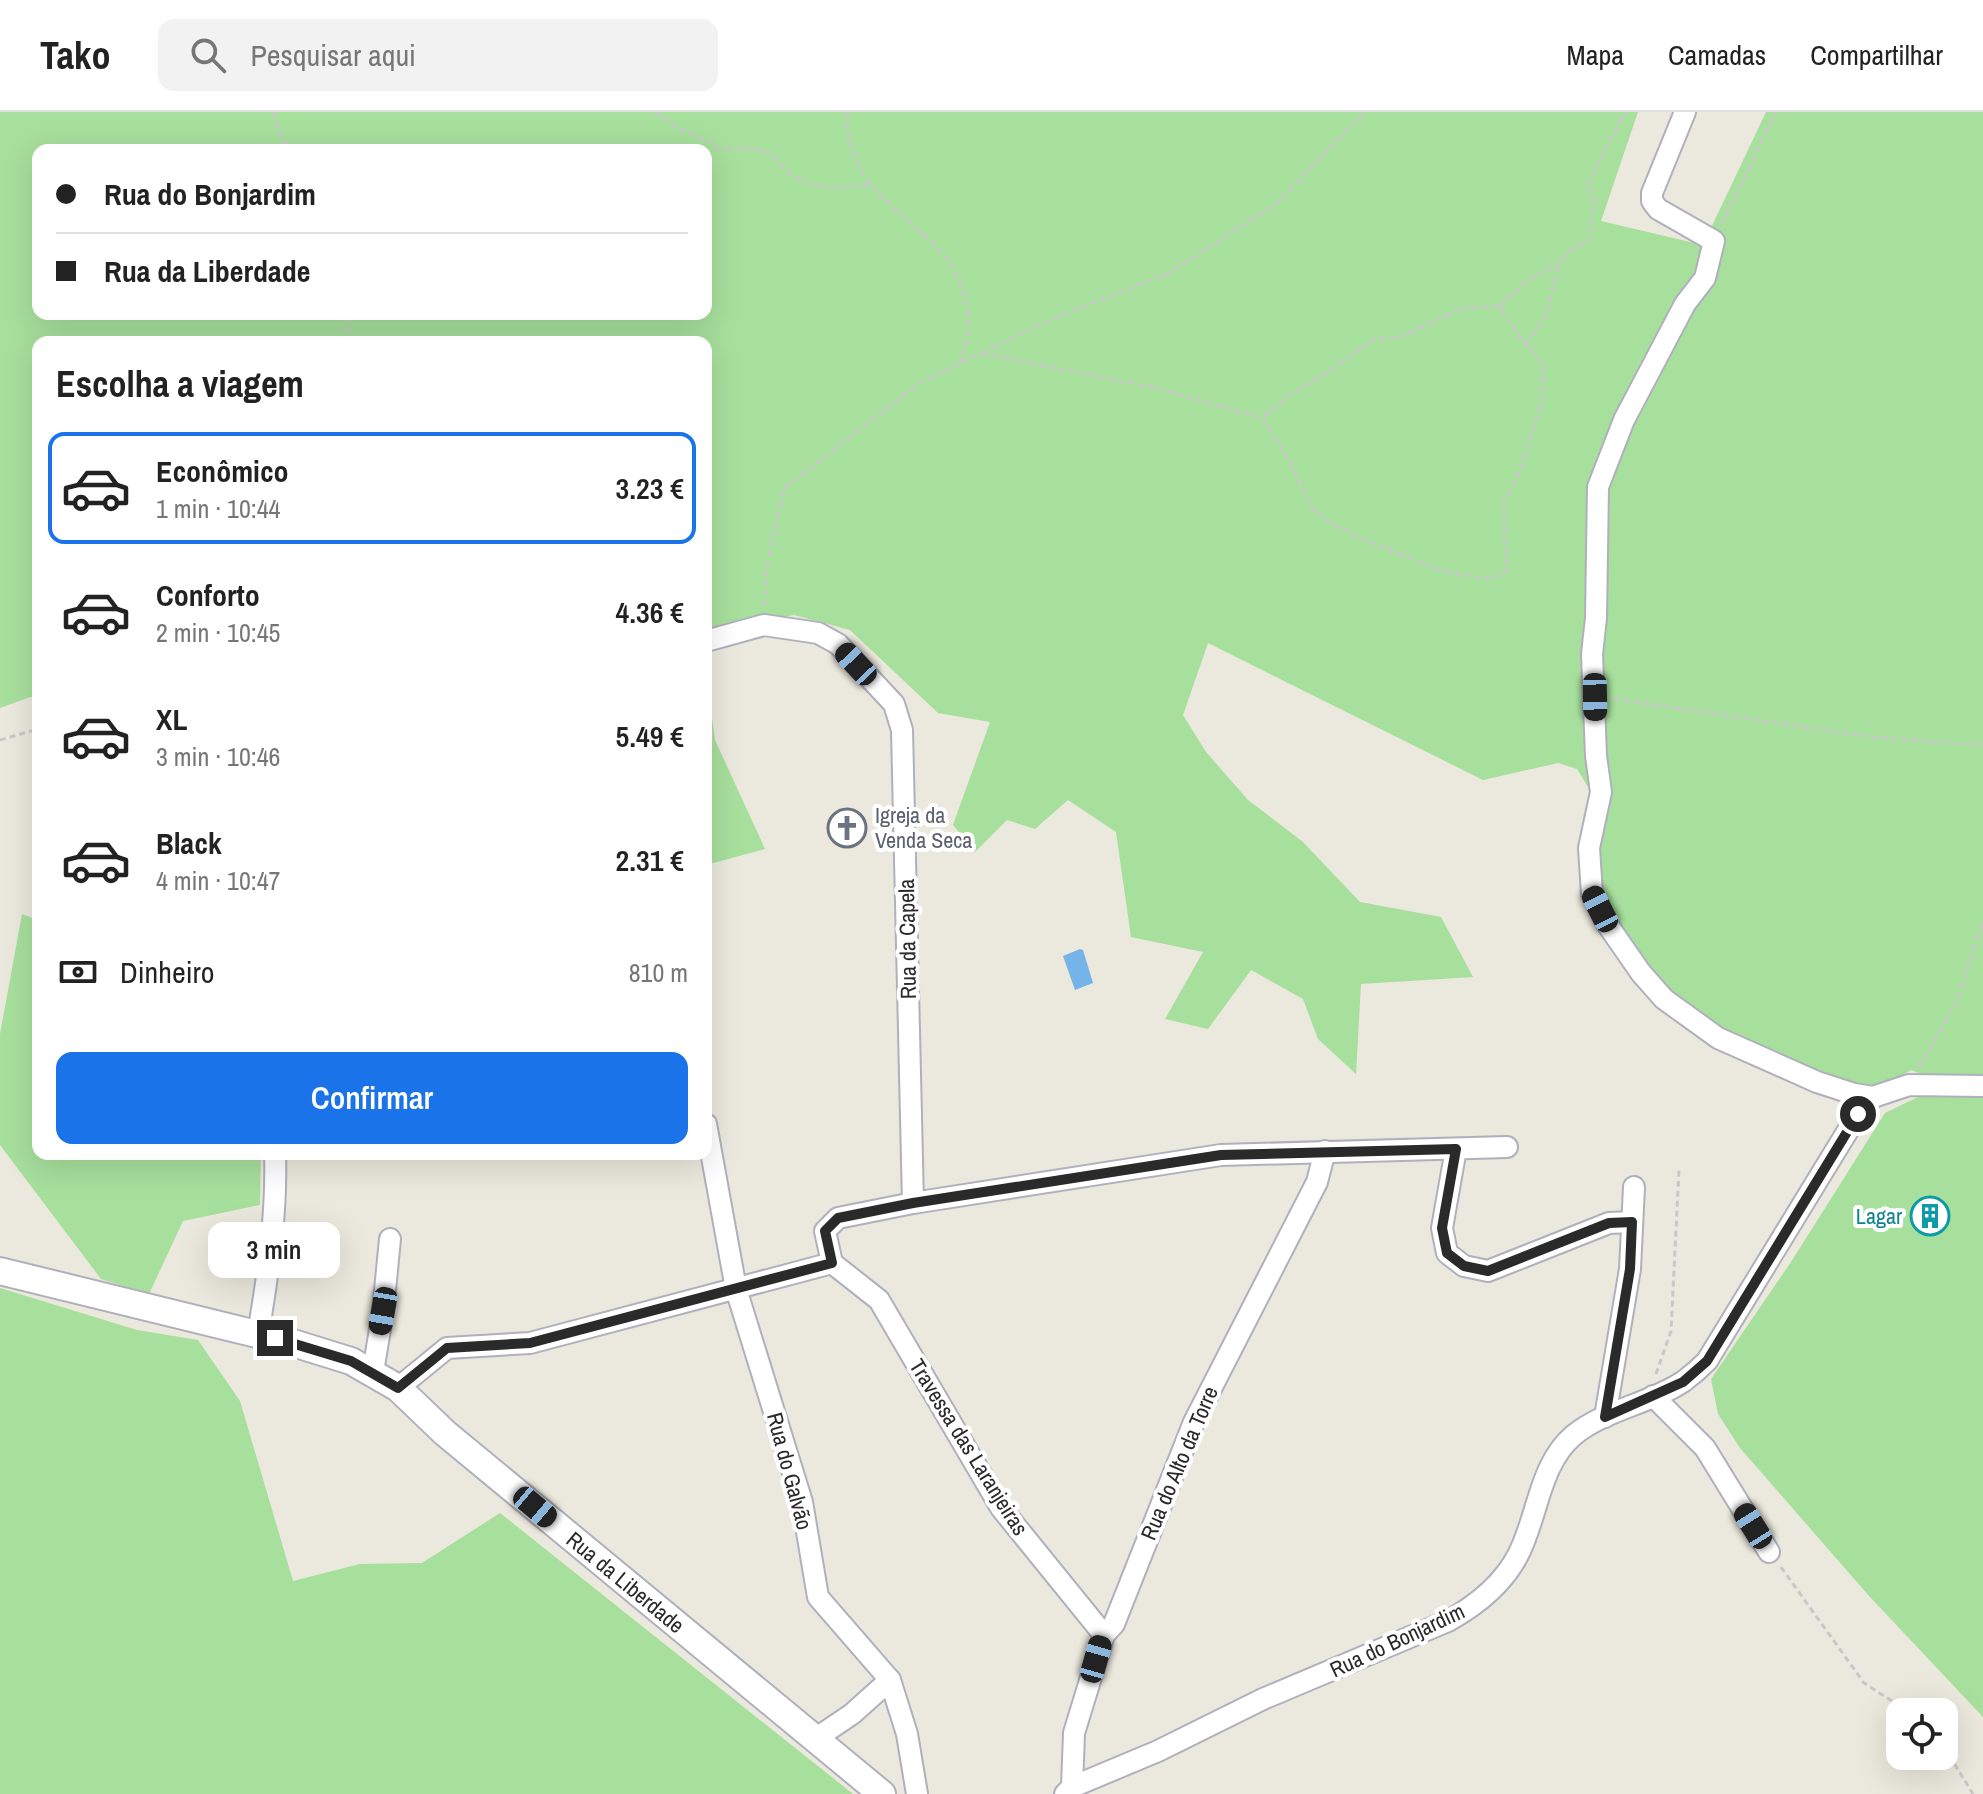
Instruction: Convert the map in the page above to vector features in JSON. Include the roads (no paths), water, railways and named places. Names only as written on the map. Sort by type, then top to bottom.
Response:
[{"type":"street","points":[[1685,112],[1652,193],[1652,201],[1658,209],[1714,241],[1705,278],[1685,304],[1624,420],[1598,487],[1596,618],[1592,654],[1596,756],[1601,792],[1589,848],[1592,894],[1625,950],[1664,999],[1718,1038],[1817,1082],[1873,1097],[1909,1085],[1983,1086]]},
{"type":"street","name":"Rua da Capela","points":[[712,639],[764,625],[818,633],[838,644],[894,704],[902,730],[913,1203]]},
{"type":"street","name":"Rua do Bonjardim","points":[[1068,1791],[1263,1699],[1470,1609],[1500,1580],[1518,1556],[1553,1461],[1574,1435],[1605,1417],[1683,1382],[1707,1361],[1858,1114],[1873,1097]]},
{"type":"street","points":[[398,1388],[447,1348],[530,1343],[832,1263],[825,1231],[838,1218],[913,1203],[1221,1155],[1507,1147]]},
{"type":"street","points":[[1456,1149],[1442,1228],[1447,1253],[1464,1266],[1488,1271],[1609,1223],[1632,1222]]},
{"type":"street","name":"Rua do Alto da Torre","points":[[1068,1791],[1074,1733],[1104,1635],[1114,1624],[1194,1422],[1317,1182],[1325,1151]]},
{"type":"street","name":"Rua do Galvão","points":[[712,1157],[736,1289],[802,1502],[818,1597],[890,1680],[907,1734],[917,1794]]},
{"type":"street","points":[[258,1334],[277,1202],[275,1160]]},
{"type":"street","points":[[1605,1417],[1630,1269],[1634,1187]]},
{"type":"street","points":[[373,1372],[390,1239]]},
{"type":"street","name":"Travessa das Laranjeiras","points":[[832,1263],[879,1300],[1001,1508],[1104,1635]]},
{"type":"street","name":"Rua da Liberdade","points":[[0,1271],[258,1334],[351,1361],[373,1372],[398,1388],[445,1433],[882,1794]]},
{"type":"street","points":[[1653,1396],[1705,1448],[1769,1552]]},
{"type":"street","points":[[815,1739],[852,1714],[890,1680]]},
{"type":"water","points":[[1083,950],[1093,983],[1075,990],[1063,956]]},
{"type":"place","name":"Igreja da Venda Seca","points":[[847,828]]},
{"type":"place","name":"Lagar","points":[[1930,1216]]}]
